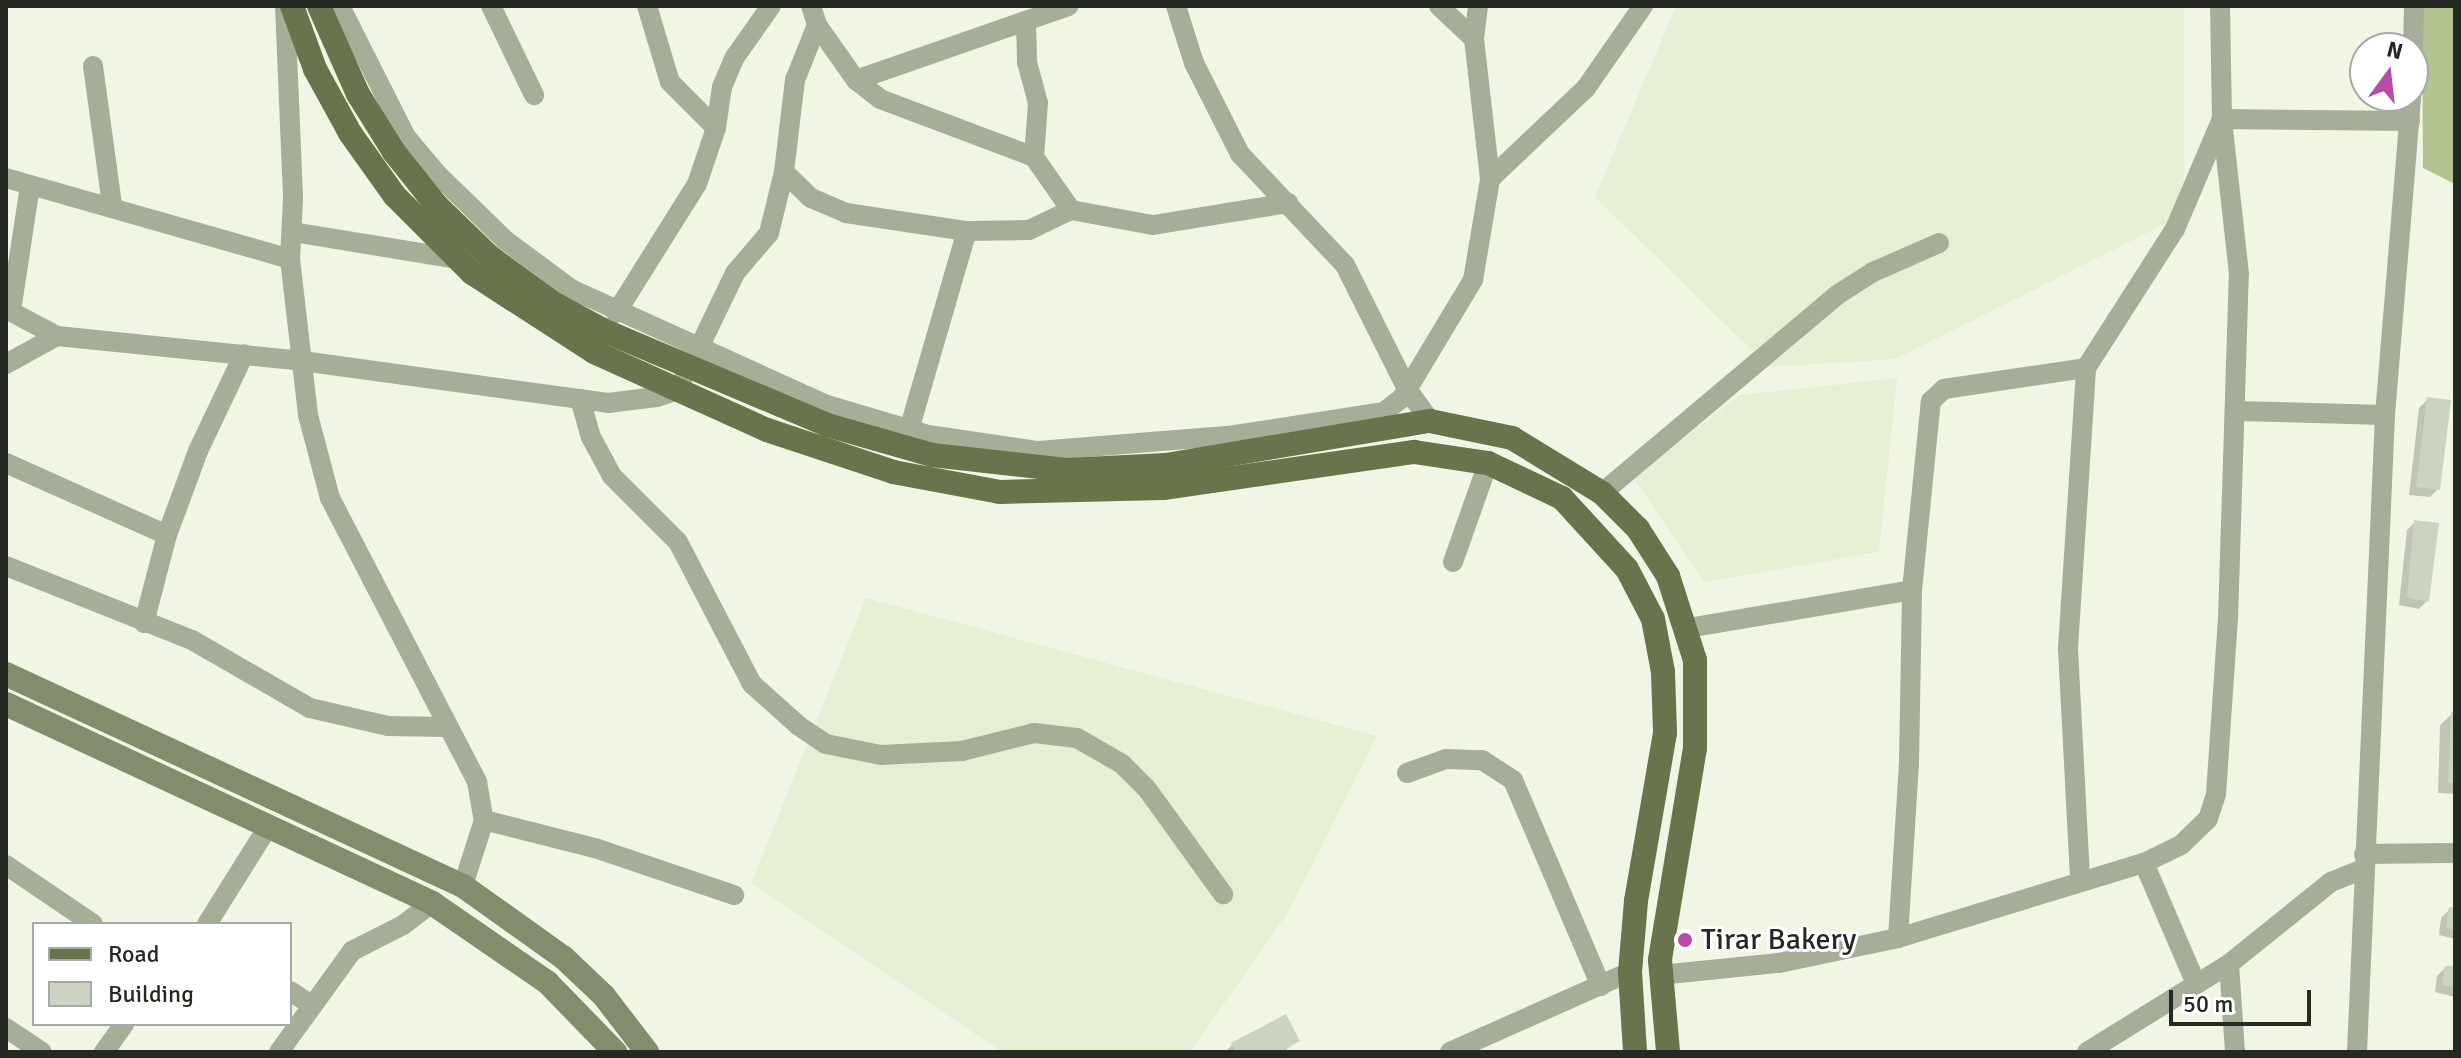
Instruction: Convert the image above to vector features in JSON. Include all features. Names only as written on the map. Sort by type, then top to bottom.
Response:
[{"type":"main road","points":[[292,6],[315,69],[350,133],[395,196],[457,259],[569,338],[688,370],[767,430],[893,472],[1000,492],[1163,488],[1414,452],[1496,466],[1562,498],[1612,548],[1642,595],[1659,642],[1665,733],[1636,901],[1630,972],[1635,1052]]},
{"type":"main road","points":[[319,6],[333,47],[375,123],[462,232],[553,303],[688,370],[780,407],[932,455],[1066,470],[1166,465],[1425,422],[1512,438],[1602,493],[1655,554],[1688,628],[1698,712],[1660,975],[1668,1052]]},
{"type":"main road","points":[[767,430],[780,407]]},
{"type":"main road","points":[[1496,466],[1512,438]]},
{"type":"main road","points":[[6,674],[463,886],[564,958],[641,1043],[613,1050],[537,975],[432,903],[6,704]]},
{"type":"street","points":[[285,6],[293,232],[290,259],[308,415],[330,498],[477,782],[484,820],[463,886]]},
{"type":"street","points":[[340,6],[379,89],[406,137],[437,174],[538,267],[616,313],[688,370],[824,404],[909,430],[985,445],[1091,450],[1384,412],[1425,422]]},
{"type":"street","points":[[491,6],[534,95]]},
{"type":"street","points":[[647,6],[670,82],[716,128]]},
{"type":"street","points":[[616,313],[697,184],[716,128],[722,87],[735,57],[771,6]]},
{"type":"street","points":[[856,80],[1069,6]]},
{"type":"street","points":[[1176,6],[1194,63],[1227,133],[1240,154],[1288,203],[1356,282],[1425,422]]},
{"type":"street","points":[[1439,6],[1474,39]]},
{"type":"street","points":[[1384,412],[1407,389],[1476,272],[1490,179],[1474,39],[1478,6]]},
{"type":"street","points":[[1490,179],[1586,88],[1643,6]]},
{"type":"street","points":[[1660,975],[1779,963],[1898,938],[2080,878],[2144,863],[2194,836],[2214,808],[2236,411],[2239,274],[2222,119],[2220,6]]},
{"type":"street","points":[[2404,6],[2414,6],[2413,32]]},
{"type":"street","points":[[814,16],[856,80],[903,111],[1034,157],[1071,210]]},
{"type":"street","points":[[30,185],[9,310],[57,336],[244,354],[629,403],[688,370],[735,273],[769,233],[784,172],[795,80],[814,16]]},
{"type":"street","points":[[1026,21],[1027,62],[1038,103],[1034,157]]},
{"type":"street","points":[[93,66],[112,205]]},
{"type":"street","points":[[2357,1052],[2385,415],[2410,112]]},
{"type":"street","points":[[2222,119],[2410,121]]},
{"type":"street","points":[[2080,878],[2068,648],[2086,368],[2175,229],[2222,119]]},
{"type":"street","points":[[784,172],[811,198],[846,213],[967,231],[1029,230],[1071,210],[1153,225],[1288,203]]},
{"type":"street","points":[[6,178],[112,205],[176,231],[290,259]]},
{"type":"street","points":[[909,430],[967,231]]},
{"type":"street","points":[[293,232],[457,259]]},
{"type":"street","points":[[1602,493],[1837,295],[1873,272],[1939,243]]},
{"type":"street","points":[[6,364],[57,336]]},
{"type":"street","points":[[144,623],[167,535],[244,354]]},
{"type":"street","points":[[1898,938],[1909,764],[1912,590],[1928,408],[1935,396],[1954,387],[2086,368]]},
{"type":"street","points":[[580,399],[591,437],[612,476],[678,542],[752,684],[799,726],[826,744],[881,755],[962,751],[1034,733],[1077,738],[1122,764],[1147,789],[1223,894]]},
{"type":"street","points":[[2236,411],[2385,415]]},
{"type":"street","points":[[6,463],[167,535]]},
{"type":"street","points":[[1453,562],[1496,466]]},
{"type":"street","points":[[6,566],[192,640],[310,708],[388,726],[446,727]]},
{"type":"street","points":[[1688,628],[1912,590]]},
{"type":"street","points":[[1407,773],[1446,759],[1482,760],[1513,780],[1601,986]]},
{"type":"street","points":[[484,820],[595,848],[734,895]]},
{"type":"street","points":[[208,922],[269,825]]},
{"type":"street","points":[[2087,1052],[2229,964],[2300,904],[2364,862],[2455,853]]},
{"type":"street","points":[[2144,863],[2196,984]]},
{"type":"street","points":[[6,865],[90,922]]},
{"type":"street","points":[[279,1052],[310,1004],[352,951],[403,925],[432,903]]},
{"type":"street","points":[[2229,964],[2235,1052]]},
{"type":"street","points":[[1450,1052],[1630,972]]},
{"type":"street","points":[[292,992],[310,1004]]},
{"type":"street","points":[[104,1052],[123,1026]]},
{"type":"street","points":[[6,1028],[42,1052]]},
{"type":"shaded area","points":[[1676,6],[2184,6],[2184,214],[1896,359],[1769,367],[1595,197]]},
{"type":"shaded area","points":[[1897,378],[1879,552],[1704,582],[1633,477],[1740,395]]},
{"type":"shaded area","points":[[866,598],[1377,736],[1289,911],[1190,1052],[1002,1052],[751,883]]},
{"type":"green space","points":[[2422,6],[2455,6],[2455,184],[2423,168],[2423,112],[2429,112],[2429,32],[2422,32]]},
{"type":"building","points":[[2427,397],[2451,400],[2440,490],[2416,487]]},
{"type":"building","points":[[2414,520],[2439,523],[2429,602],[2407,597]]},
{"type":"building","points":[[2451,712],[2455,712],[2455,783],[2448,783]]},
{"type":"building","points":[[2449,907],[2455,908],[2455,930],[2446,928]]},
{"type":"building","points":[[2445,966],[2455,966],[2455,987],[2442,985]]},
{"type":"building","points":[[1286,1014],[1300,1041],[1279,1052],[1236,1052],[1231,1043]]},
{"type":"place","name":"Tirar Bakery","points":[[1685,940]]}]
